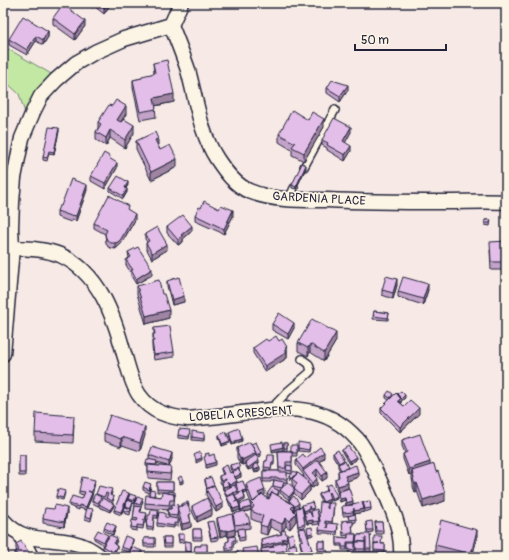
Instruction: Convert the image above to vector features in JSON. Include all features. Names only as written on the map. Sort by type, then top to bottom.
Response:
[{"type":"street","points":[[3,354],[12,248],[11,228],[14,178],[22,138],[32,112],[41,96],[56,80],[76,63],[95,52],[124,39],[171,25],[181,3]]},
{"type":"street","name":"GARDENIA PLACE","points":[[171,25],[188,69],[208,142],[216,158],[227,172],[237,183],[248,191],[278,198],[292,194],[358,201],[506,202]]},
{"type":"street","name":"LOBELIA CRESCENT","points":[[12,248],[33,249],[59,255],[79,267],[96,285],[111,314],[130,374],[139,395],[156,411],[176,418],[188,419],[270,410],[306,410],[329,418],[346,428],[358,440],[367,454],[387,496],[398,529],[402,548],[401,557]]},
{"type":"street","points":[[3,520],[20,534],[30,537],[75,543],[85,546],[102,557]]},
{"type":"street","points":[[20,534],[31,557]]},
{"type":"lane","points":[[304,167],[335,110]]},
{"type":"lane","points":[[270,410],[288,391],[311,371],[309,364],[302,359]]},
{"type":"green space","points":[[3,46],[53,75],[25,113],[19,94],[3,79]]},
{"type":"building","points":[[97,3],[108,3],[104,8]]},
{"type":"building","points":[[63,4],[85,21],[75,34],[53,18]]},
{"type":"building","points":[[23,16],[48,31],[43,40],[36,36],[27,50],[9,39]]},
{"type":"building","points":[[167,60],[174,94],[154,98],[156,109],[140,112],[133,80],[155,73],[153,63]]},
{"type":"building","points":[[332,80],[348,85],[340,96],[327,88]]},
{"type":"building","points":[[116,100],[126,106],[117,120],[121,122],[124,119],[134,125],[125,140],[110,130],[106,138],[96,132],[101,124],[98,122],[109,105],[112,106]]},
{"type":"building","points":[[292,110],[308,120],[312,112],[324,119],[304,153],[292,147],[295,143],[279,134]]},
{"type":"building","points":[[334,118],[351,127],[343,141],[351,146],[345,155],[327,145],[328,143],[322,140]]},
{"type":"building","points":[[49,127],[59,128],[54,152],[49,151],[47,158],[43,157]]},
{"type":"building","points":[[155,132],[158,139],[155,140],[160,150],[170,145],[177,159],[151,172],[136,141]]},
{"type":"building","points":[[104,153],[117,163],[105,183],[91,176]]},
{"type":"building","points":[[302,163],[306,165],[296,187],[292,185]]},
{"type":"building","points":[[118,176],[128,182],[125,188],[127,189],[123,196],[110,188]]},
{"type":"building","points":[[71,179],[87,185],[76,216],[71,216],[57,211],[59,206],[61,206]]},
{"type":"building","points":[[109,195],[128,206],[127,209],[135,214],[121,239],[115,243],[111,243],[106,238],[105,234],[107,230],[94,223]]},
{"type":"building","points":[[204,201],[219,209],[221,205],[233,210],[224,229],[195,215],[199,207],[201,208]]},
{"type":"building","points":[[183,215],[192,226],[181,235],[183,236],[178,240],[167,227]]},
{"type":"building","points":[[485,220],[491,220],[490,223],[485,223]]},
{"type":"building","points":[[157,227],[167,244],[152,253],[146,243],[149,241],[145,234]]},
{"type":"building","points":[[506,241],[506,262],[491,262],[490,242]]},
{"type":"building","points":[[138,247],[152,269],[136,279],[131,270],[133,270],[126,260],[131,257],[128,252]]},
{"type":"building","points":[[386,276],[397,279],[393,293],[382,290]]},
{"type":"building","points":[[179,277],[184,296],[172,300],[167,281]]},
{"type":"building","points":[[403,277],[428,284],[423,299],[398,292]]},
{"type":"building","points":[[159,280],[162,294],[164,294],[169,310],[146,316],[137,286]]},
{"type":"building","points":[[374,311],[389,313],[388,318],[373,316]]},
{"type":"building","points":[[279,313],[294,323],[288,334],[272,324]]},
{"type":"building","points":[[312,319],[336,333],[324,353],[310,344],[308,348],[298,343]]},
{"type":"building","points":[[170,326],[174,352],[154,355],[152,341],[154,341],[154,328]]},
{"type":"building","points":[[276,336],[279,341],[282,339],[287,347],[285,348],[287,352],[265,366],[253,348],[266,339],[268,341]]},
{"type":"building","points":[[389,391],[393,394],[390,398],[386,395]]},
{"type":"building","points":[[401,391],[405,395],[401,399],[397,394]]},
{"type":"building","points":[[396,393],[401,398],[398,401],[404,406],[410,400],[419,408],[400,427],[381,408]]},
{"type":"building","points":[[36,413],[74,416],[73,435],[35,433]]},
{"type":"building","points":[[110,415],[145,427],[140,443],[122,437],[121,439],[104,433]]},
{"type":"building","points":[[239,428],[242,439],[232,442],[229,432]]},
{"type":"building","points":[[179,429],[190,430],[189,437],[178,435]]},
{"type":"building","points":[[192,431],[204,433],[204,439],[192,437]]},
{"type":"building","points":[[226,432],[230,441],[222,444],[219,435]]},
{"type":"building","points":[[420,434],[430,462],[409,469],[403,454],[407,452],[402,440]]},
{"type":"building","points":[[250,442],[256,453],[242,460],[242,458],[240,459],[237,448]]},
{"type":"building","points":[[256,442],[261,453],[256,455],[251,444]]},
{"type":"building","points":[[282,442],[283,447],[272,450],[271,444]]},
{"type":"building","points":[[298,442],[310,444],[309,450],[298,448]]},
{"type":"building","points":[[284,443],[287,443],[287,448],[284,448]]},
{"type":"building","points":[[291,445],[297,445],[297,453],[292,453],[292,451],[290,451]]},
{"type":"building","points":[[348,446],[356,457],[349,461],[342,450]]},
{"type":"building","points":[[152,447],[172,453],[169,462],[149,455]]},
{"type":"building","points":[[320,447],[324,452],[303,469],[296,460],[303,454],[306,458]]},
{"type":"building","points":[[338,450],[344,460],[339,463],[333,453]]},
{"type":"building","points":[[278,451],[292,451],[292,462],[286,462],[286,468],[279,468]]},
{"type":"building","points":[[200,452],[202,458],[196,460],[194,455]]},
{"type":"building","points":[[209,453],[209,456],[214,454],[216,462],[206,465],[204,457],[206,456],[205,454]]},
{"type":"building","points":[[19,455],[25,455],[25,473],[19,473]]},
{"type":"building","points":[[256,455],[259,460],[248,468],[245,462]]},
{"type":"building","points":[[268,455],[274,455],[274,462],[272,462],[271,468],[264,467]]},
{"type":"building","points":[[147,459],[157,461],[156,465],[146,464]]},
{"type":"building","points":[[318,460],[327,472],[322,476],[317,469],[313,473],[317,479],[312,483],[303,471]]},
{"type":"building","points":[[345,461],[348,468],[341,470],[338,464]]},
{"type":"building","points":[[238,463],[240,468],[232,470],[230,465]]},
{"type":"building","points":[[257,463],[260,467],[255,470],[253,466]]},
{"type":"building","points":[[434,464],[436,472],[438,471],[445,493],[423,500],[417,483],[415,484],[413,479],[412,471]]},
{"type":"building","points":[[148,465],[171,467],[170,474],[148,472]]},
{"type":"building","points":[[227,465],[230,473],[232,472],[237,481],[230,485],[227,482],[229,485],[223,487],[222,482],[226,479],[221,481],[219,476],[224,474],[221,468]]},
{"type":"building","points":[[287,465],[292,466],[292,471],[286,470]]},
{"type":"building","points":[[356,465],[358,472],[345,476],[348,483],[338,486],[335,479],[339,477],[338,471]]},
{"type":"building","points":[[238,469],[241,474],[235,477],[232,472]]},
{"type":"building","points":[[263,471],[287,472],[287,479],[263,479]]},
{"type":"building","points":[[294,471],[297,473],[292,479],[290,476]]},
{"type":"building","points":[[298,473],[308,481],[307,483],[310,485],[301,495],[294,489],[297,483],[292,479]]},
{"type":"building","points":[[181,476],[183,480],[180,482],[178,478]]},
{"type":"building","points":[[82,477],[95,480],[92,492],[88,491],[92,493],[86,507],[79,505],[79,507],[69,504],[72,496],[82,499],[85,492],[79,491]]},
{"type":"building","points":[[211,477],[214,485],[207,489],[205,479]]},
{"type":"building","points":[[261,478],[265,490],[258,493],[260,496],[253,502],[246,484]]},
{"type":"building","points":[[274,480],[284,482],[282,488],[273,486]]},
{"type":"building","points":[[243,481],[246,490],[238,492],[236,483]]},
{"type":"building","points":[[145,482],[151,484],[149,490],[143,487]]},
{"type":"building","points":[[157,482],[173,482],[173,490],[157,489]]},
{"type":"building","points":[[287,482],[294,488],[294,491],[289,497],[280,490]]},
{"type":"building","points":[[331,484],[337,496],[332,499],[328,492],[330,499],[323,502],[319,494],[328,490],[326,486]]},
{"type":"building","points":[[214,485],[223,503],[216,507],[206,489]]},
{"type":"building","points":[[234,485],[238,491],[227,496],[224,490]]},
{"type":"building","points":[[99,486],[112,489],[110,495],[114,497],[112,501],[106,498],[108,494],[106,493],[104,497],[96,494]]},
{"type":"building","points":[[272,487],[279,491],[277,495],[272,492],[270,496],[267,494]]},
{"type":"building","points":[[349,488],[353,501],[346,503],[345,498],[340,499],[338,492]]},
{"type":"building","points":[[58,489],[65,491],[63,498],[56,496]]},
{"type":"building","points":[[150,490],[155,491],[154,496],[149,495]]},
{"type":"building","points":[[122,491],[129,493],[121,512],[114,510]]},
{"type":"building","points":[[168,491],[175,492],[175,496],[174,494],[168,493]]},
{"type":"building","points":[[243,491],[245,497],[238,501],[235,495]]},
{"type":"building","points":[[162,492],[174,494],[174,500],[170,500],[169,505],[145,503],[146,495],[161,497]]},
{"type":"building","points":[[272,492],[294,505],[291,508],[296,513],[290,521],[286,518],[282,524],[270,519],[267,527],[260,525],[263,516],[251,511],[254,506],[251,503],[262,494],[269,499]]},
{"type":"building","points":[[95,494],[101,497],[98,503],[92,500]]},
{"type":"building","points":[[130,494],[136,496],[134,501],[128,499]]},
{"type":"building","points":[[234,494],[237,501],[234,502],[238,501],[240,507],[233,509],[227,497]]},
{"type":"building","points":[[294,496],[299,503],[294,507],[289,500]]},
{"type":"building","points":[[137,497],[143,498],[140,505],[135,503]]},
{"type":"building","points":[[102,498],[114,504],[110,510],[99,504]]},
{"type":"building","points":[[207,498],[212,509],[197,517],[192,506]]},
{"type":"building","points":[[127,500],[133,502],[131,508],[126,506]]},
{"type":"building","points":[[249,501],[251,507],[241,510],[240,504]]},
{"type":"building","points":[[370,501],[371,508],[365,509],[363,502]]},
{"type":"building","points":[[188,502],[189,506],[188,507],[188,504],[181,506],[181,504]]},
{"type":"building","points":[[312,502],[314,508],[310,509],[309,506],[309,509],[304,511],[302,505]]},
{"type":"building","points":[[320,502],[327,503],[328,509],[328,503],[334,503],[332,522],[325,521],[325,523],[327,523],[327,528],[328,523],[338,524],[337,532],[319,530]]},
{"type":"building","points":[[362,502],[364,509],[354,511],[354,508],[353,512],[343,513],[342,506]]},
{"type":"building","points":[[172,504],[178,505],[177,516],[169,515],[167,512],[168,509],[171,509]]},
{"type":"building","points":[[188,504],[191,514],[189,515],[191,522],[182,524],[177,507]]},
{"type":"building","points":[[55,505],[67,508],[64,522],[43,518],[45,508],[54,509]]},
{"type":"building","points":[[135,506],[141,507],[140,512],[147,513],[145,520],[143,520],[143,526],[137,525],[137,528],[131,527],[132,520],[137,521],[138,519],[133,518]]},
{"type":"building","points":[[125,507],[131,509],[130,512],[124,510]]},
{"type":"building","points":[[302,507],[305,524],[298,526],[296,508]]},
{"type":"building","points":[[87,508],[93,509],[91,518],[85,516]]},
{"type":"building","points":[[317,509],[319,521],[307,521],[304,513],[310,512],[312,517],[311,511]]},
{"type":"building","points":[[151,510],[158,510],[158,516],[154,515],[153,528],[147,527],[146,520],[148,520],[148,515],[150,515]]},
{"type":"building","points":[[245,511],[250,523],[235,525],[233,514]]},
{"type":"building","points":[[159,512],[165,513],[165,517],[178,519],[178,524],[174,523],[174,526],[157,523]]},
{"type":"building","points":[[232,514],[235,529],[220,531],[217,518]]},
{"type":"building","points":[[355,514],[356,519],[349,520],[348,516]]},
{"type":"building","points":[[347,520],[348,522],[353,521],[353,532],[343,533],[342,521]]},
{"type":"building","points":[[441,520],[477,530],[471,554],[435,545]]},
{"type":"building","points":[[214,521],[218,537],[211,538],[207,522]]},
{"type":"building","points":[[372,521],[373,530],[367,530],[366,522]]},
{"type":"building","points":[[107,522],[116,526],[113,532],[104,528]]},
{"type":"building","points":[[375,522],[382,522],[383,531],[376,531]]},
{"type":"building","points":[[312,527],[313,533],[308,534],[307,528]]},
{"type":"building","points":[[244,528],[245,537],[239,538],[238,529]]},
{"type":"building","points":[[305,528],[312,550],[303,553],[300,541],[303,540],[298,529]]},
{"type":"building","points":[[193,529],[201,529],[202,537],[193,537]]},
{"type":"building","points":[[98,530],[108,535],[104,542],[94,537]]},
{"type":"building","points":[[285,530],[287,538],[282,539],[283,541],[262,546],[261,539],[282,534],[281,531]]},
{"type":"building","points":[[293,533],[295,543],[289,545],[287,535]]},
{"type":"building","points":[[178,534],[184,534],[184,539],[179,540]]},
{"type":"building","points":[[348,534],[356,534],[355,542],[347,542],[347,547],[342,547],[342,544],[337,544],[337,537],[348,538]]},
{"type":"building","points":[[370,534],[371,549],[366,549],[366,538],[365,542],[356,541],[357,535]]},
{"type":"building","points":[[110,535],[117,538],[114,544],[117,546],[113,552],[103,546]]},
{"type":"building","points":[[125,536],[133,539],[130,550],[121,547]]},
{"type":"building","points":[[235,536],[236,540],[233,540],[233,547],[226,548],[226,542],[229,541],[229,537]]},
{"type":"building","points":[[374,536],[382,536],[381,544],[385,544],[385,551],[374,550],[374,544],[379,543],[374,543]]},
{"type":"building","points":[[163,537],[171,537],[171,544],[164,544]]},
{"type":"building","points":[[144,538],[155,538],[155,544],[144,544]]},
{"type":"building","points":[[21,541],[31,557],[18,557],[15,552],[19,550],[16,544]]},
{"type":"building","points":[[185,541],[191,542],[191,552],[185,551]]},
{"type":"building","points":[[318,541],[325,541],[325,548],[318,548]]},
{"type":"building","points":[[286,542],[287,550],[262,556],[261,549],[274,547],[273,545]]},
{"type":"building","points":[[356,542],[365,542],[365,549],[356,549]]},
{"type":"building","points":[[348,543],[355,543],[355,550],[348,549]]},
{"type":"building","points":[[201,544],[207,544],[207,552],[194,552],[195,546],[201,546]]},
{"type":"building","points":[[296,544],[297,550],[290,552],[288,546]]},
{"type":"building","points":[[6,547],[10,557],[3,557],[3,548]]},
{"type":"building","points":[[132,547],[142,551],[139,557],[128,557]]},
{"type":"building","points":[[257,547],[259,557],[244,557],[242,549]]},
{"type":"building","points":[[327,550],[329,555],[321,557],[319,552]]},
{"type":"building","points":[[46,551],[49,557],[39,557],[38,555]]},
{"type":"building","points":[[237,551],[241,557],[234,557],[232,554]]},
{"type":"building","points":[[298,551],[299,557],[289,557],[288,553]]},
{"type":"building","points":[[283,552],[284,557],[265,557],[271,556],[270,555]]},
{"type":"building","points":[[360,552],[366,553],[366,557],[360,557]]},
{"type":"building","points":[[367,552],[374,552],[374,557],[367,557]]},
{"type":"building","points":[[146,553],[153,553],[153,557],[146,557]]},
{"type":"building","points":[[230,553],[233,557],[224,557]]},
{"type":"building","points":[[120,554],[125,555],[125,557],[119,557]]},
{"type":"building","points":[[337,554],[356,554],[356,557],[337,557]]},
{"type":"building","points":[[379,554],[387,554],[386,557],[379,557]]}]
